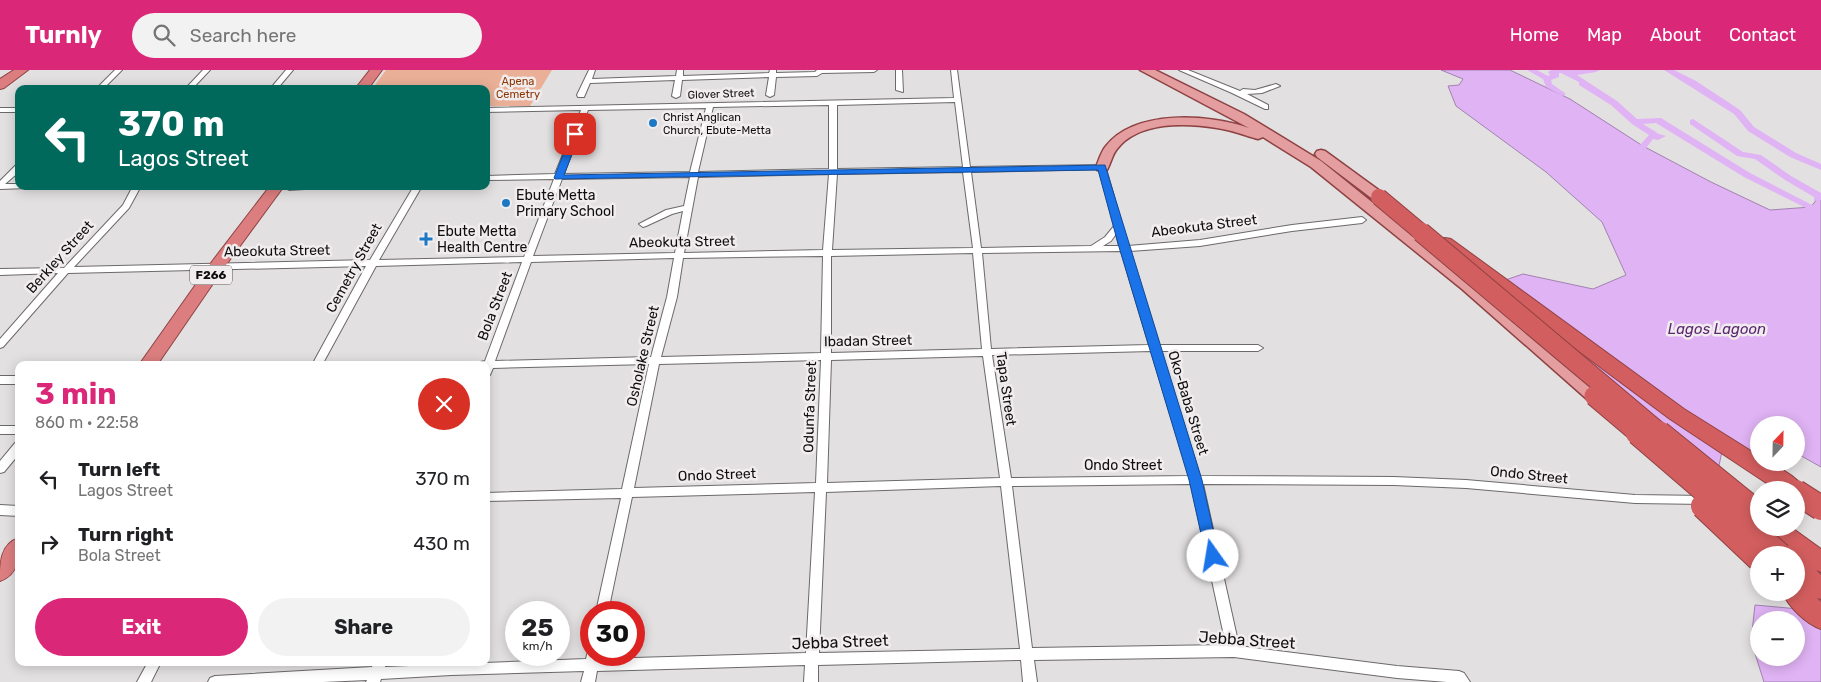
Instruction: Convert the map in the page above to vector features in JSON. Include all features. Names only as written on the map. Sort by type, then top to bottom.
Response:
[{"type":"highway","points":[[0,85],[22,70]]},
{"type":"highway","points":[[364,85],[376,70]]},
{"type":"highway","name":"F266","points":[[151,361],[217,266],[274,190]]},
{"type":"highway","points":[[1379,197],[1503,284],[1677,414],[1780,481]]},
{"type":"highway","points":[[1379,197],[1713,478],[1750,507]]},
{"type":"highway","points":[[1594,396],[1769,546]]},
{"type":"highway","points":[[1594,396],[1651,456],[1750,550]]},
{"type":"highway","points":[[1805,497],[1821,507]]},
{"type":"highway","points":[[1787,536],[1821,562]]},
{"type":"highway","points":[[0,572],[15,551]]},
{"type":"highway","points":[[1805,576],[1821,589]]},
{"type":"highway","points":[[1803,601],[1821,618]]},
{"type":"main road","points":[[1146,70],[1177,84],[1260,128],[1316,164]]},
{"type":"main road","points":[[1162,70],[1263,119],[1316,151],[1340,175],[1594,396]]},
{"type":"main road","points":[[1102,167],[1104,155],[1113,142],[1130,132],[1158,124],[1188,122],[1221,125],[1253,133],[1340,175],[1379,197]]},
{"type":"street","points":[[103,85],[120,70]]},
{"type":"street","points":[[192,85],[207,70]]},
{"type":"street","points":[[277,85],[290,70]]},
{"type":"street","points":[[581,95],[592,70]]},
{"type":"street","points":[[676,96],[680,70]]},
{"type":"street","points":[[587,81],[773,73],[817,74],[820,71],[874,70]]},
{"type":"street","points":[[899,70],[900,90]]},
{"type":"street","name":"Tapa Street","points":[[954,70],[977,249],[987,353],[1006,482],[1030,682]]},
{"type":"street","points":[[1182,70],[1235,91],[1264,107]]},
{"type":"street","points":[[770,95],[773,73]]},
{"type":"street","points":[[1235,91],[1241,90],[1250,94],[1264,88],[1276,86]]},
{"type":"street","name":"Glover Street","points":[[490,110],[957,100]]},
{"type":"street","name":"Odunfa Street","points":[[811,682],[821,487],[833,102]]},
{"type":"street","name":"Osholake Street","points":[[604,601],[655,361],[672,297],[694,174],[710,105]]},
{"type":"street","name":"Bola Street","points":[[487,361],[585,109]]},
{"type":"street","points":[[0,110],[15,110]]},
{"type":"street","points":[[490,178],[1102,167]]},
{"type":"street","name":"Oko-Baba Street","points":[[1102,167],[1124,247],[1196,480],[1234,652]]},
{"type":"street","points":[[0,186],[15,171]]},
{"type":"street","points":[[0,186],[15,186]]},
{"type":"street","name":"Berkley Street","points":[[0,345],[65,271],[126,206],[134,190]]},
{"type":"street","name":"Cemetry Street","points":[[319,361],[372,264],[416,190]]},
{"type":"street","points":[[643,224],[669,212],[689,207]]},
{"type":"street","name":"Abeokuta Street","points":[[0,272],[1168,246],[1362,220]]},
{"type":"street","points":[[1092,248],[1108,239],[1118,226]]},
{"type":"street","name":"Ibadan Street","points":[[490,367],[826,355],[1155,348],[1258,348]]},
{"type":"street","points":[[0,380],[15,380]]},
{"type":"street","points":[[0,430],[15,430]]},
{"type":"street","points":[[0,469],[15,451]]},
{"type":"street","name":"Ondo Street","points":[[490,497],[1006,482],[1196,480],[1466,484],[1636,499],[1750,500]]},
{"type":"street","points":[[1805,505],[1821,507]]},
{"type":"street","points":[[0,510],[15,511]]},
{"type":"street","name":"Jebba Street","points":[[645,660],[1234,652],[1397,672],[1459,677],[1463,682]]},
{"type":"street","name":"Jebba Street","points":[[215,682],[580,661]]},
{"type":"street","points":[[144,682],[153,666]]},
{"type":"street","points":[[588,682],[591,666]]},
{"type":"green space","name":"Apena Cemetry","points":[[386,70],[552,70],[530,106],[490,106],[490,85],[375,85]]},
{"type":"water","name":"Lagos Lagoon","points":[[1441,70],[1510,70],[1570,99],[1643,146],[1711,182],[1770,210],[1811,207],[1817,199],[1821,198],[1821,467],[1805,458],[1805,416],[1750,416],[1750,452],[1722,451],[1712,500],[1589,402],[1470,292],[1523,274],[1593,289],[1626,275],[1602,222],[1546,172],[1456,106],[1448,86],[1459,85],[1463,79]]},
{"type":"water","points":[[1755,605],[1821,611],[1821,682],[1764,682],[1759,666],[1805,666],[1805,611],[1754,611]]},
{"type":"waterway","points":[[1531,70],[1546,78],[1549,85],[1562,94]]},
{"type":"waterway","points":[[1547,79],[1556,75],[1552,72],[1562,70]]},
{"type":"waterway","points":[[1562,70],[1585,82],[1582,83],[1614,103],[1635,122]]},
{"type":"waterway","points":[[1571,72],[1582,73],[1596,70]]},
{"type":"waterway","points":[[1668,70],[1693,83],[1737,112],[1751,129],[1793,155],[1821,167]]},
{"type":"waterway","points":[[1635,122],[1658,120],[1747,175],[1811,207]]},
{"type":"waterway","points":[[1635,122],[1657,136]]},
{"type":"waterway","points":[[1693,122],[1740,154],[1758,157],[1788,178],[1819,196],[1817,199]]},
{"type":"waterway","points":[[1643,146],[1650,137],[1657,136]]},
{"type":"waterway","points":[[1657,136],[1662,136]]},
{"type":"place","name":"Christ Anglican Church, Ebute-Metta","points":[[653,123]]},
{"type":"place","name":"Ebute Metta Primary School","points":[[506,203]]},
{"type":"place","name":"Ebute Metta Health Centre","points":[[426,239]]},
{"type":"route","points":[[575,134],[558,178],[578,176],[1102,167],[1124,247],[1196,480],[1213,556]]}]
